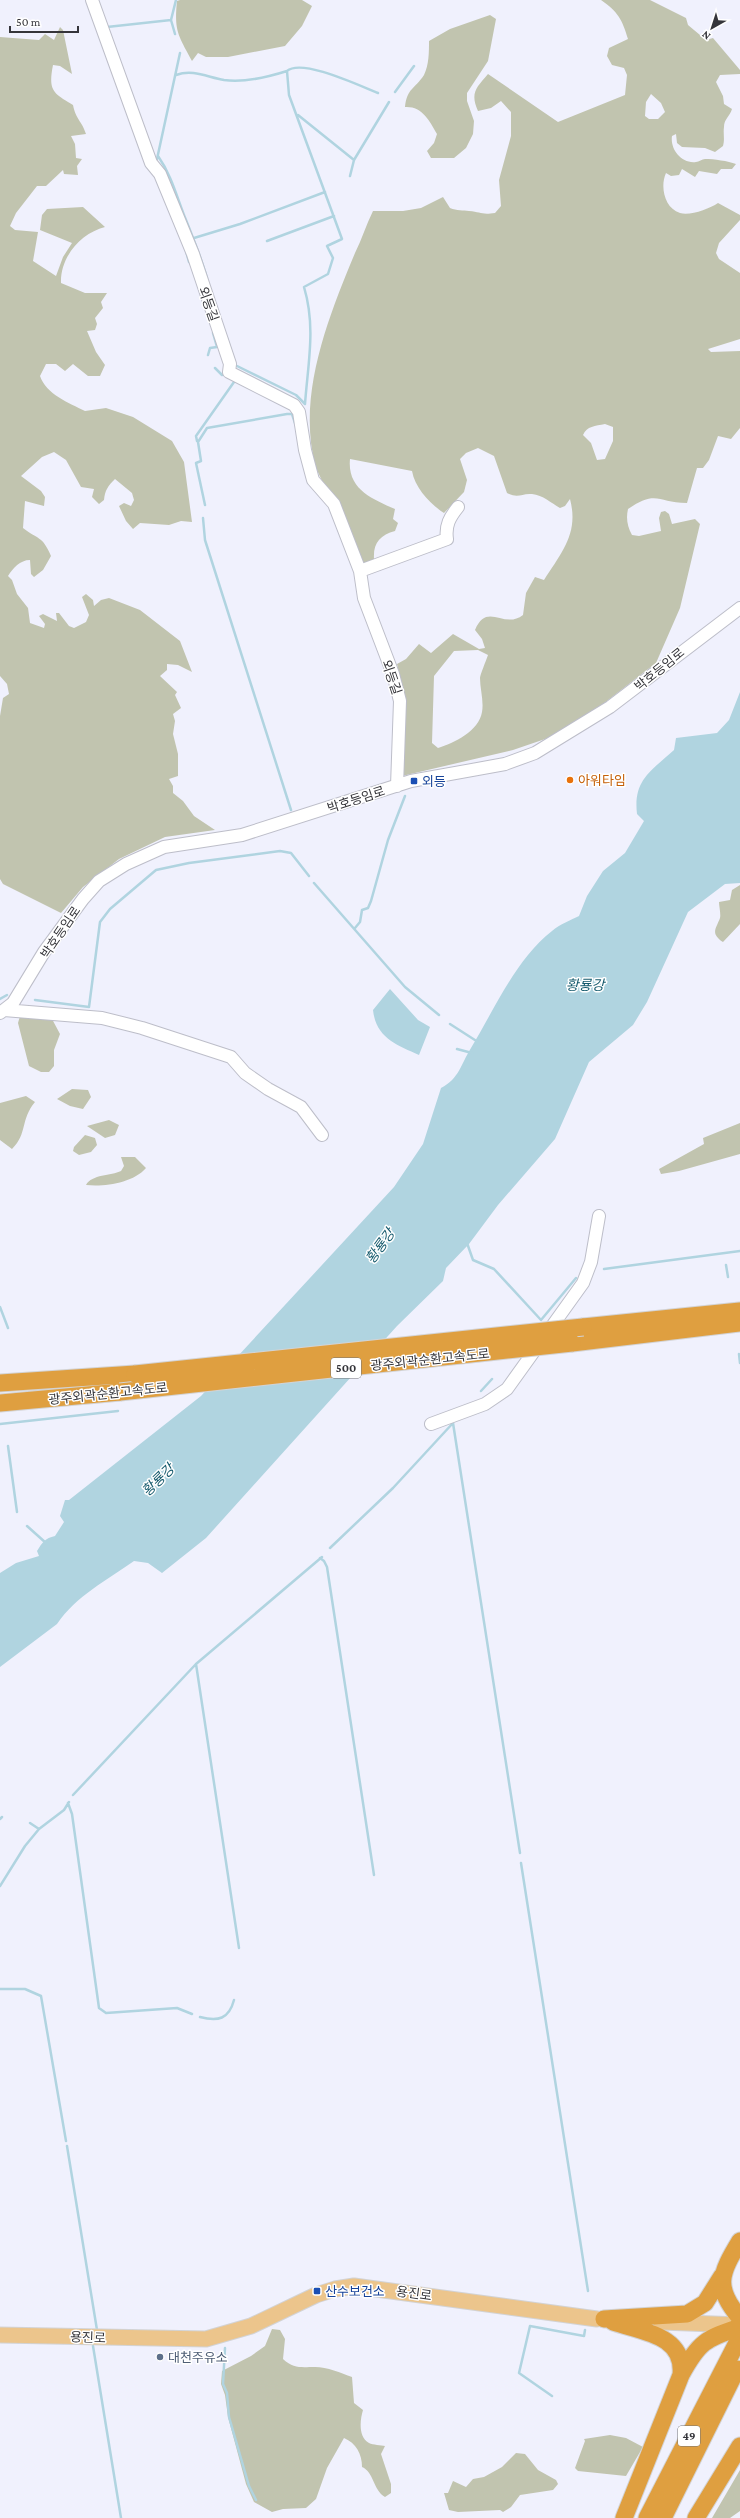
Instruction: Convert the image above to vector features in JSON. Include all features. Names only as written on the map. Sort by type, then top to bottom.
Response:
[{"type":"highway","name":"광주외곽순환고속도로","points":[[0,1383],[135,1374],[740,1311]]},
{"type":"highway","name":"광주외곽순환고속도로","points":[[0,1403],[120,1392],[572,1344],[740,1323]]},
{"type":"highway","points":[[601,2319],[687,2314],[705,2303],[722,2276],[740,2241]]},
{"type":"highway","points":[[722,2276],[723,2292],[740,2318]]},
{"type":"highway","points":[[601,2319],[664,2338],[679,2356],[682,2363],[681,2376]]},
{"type":"highway","points":[[624,2518],[681,2376],[691,2357],[709,2338],[740,2326]]},
{"type":"highway","name":"49","points":[[663,2518],[736,2358],[740,2337]]},
{"type":"highway","name":"49","points":[[646,2518],[736,2358]]},
{"type":"highway","points":[[696,2518],[740,2446]]},
{"type":"main road","name":"용진로","points":[[0,2334],[206,2339],[252,2326],[322,2293],[354,2286],[601,2319],[740,2326]]},
{"type":"street","name":"외등길","points":[[92,0],[151,163],[160,174],[192,254],[230,364],[229,372],[294,405],[299,412],[305,450],[313,480],[334,504],[360,571],[364,598],[393,674],[400,701],[397,786]]},
{"type":"street","points":[[360,571],[447,539],[446,531],[448,519],[458,506]]},
{"type":"street","name":"박호등임로","points":[[2,1012],[14,1003],[44,952],[83,899],[100,882],[126,864],[164,847],[242,835],[411,781],[504,764],[535,753],[610,707],[740,608]]},
{"type":"street","points":[[2,1012],[102,1018],[142,1028],[231,1057],[245,1073],[262,1085],[301,1107],[322,1135]]},
{"type":"street","points":[[431,1424],[485,1404],[508,1389],[583,1283],[590,1262],[599,1216]]},
{"type":"green space","points":[[302,0],[312,6],[302,26],[285,46],[228,57],[206,57],[198,53],[192,61],[178,32],[176,19],[177,1]]},
{"type":"green space","points":[[601,0],[650,0],[686,18],[688,25],[706,40],[713,38],[740,70],[740,74],[720,75],[716,82],[723,96],[724,104],[732,109],[724,124],[723,146],[715,152],[705,148],[682,147],[677,143],[676,134],[672,136],[675,150],[681,158],[686,161],[698,162],[704,159],[709,159],[736,164],[732,169],[721,169],[717,174],[699,171],[695,177],[682,169],[679,175],[671,176],[666,173],[663,184],[667,202],[680,213],[689,214],[710,208],[718,203],[740,215],[740,220],[719,243],[716,253],[719,259],[740,273],[740,339],[708,349],[711,352],[740,351],[740,428],[731,439],[718,436],[709,460],[703,468],[697,468],[687,503],[652,498],[638,503],[628,509],[627,522],[632,535],[639,536],[661,531],[659,518],[661,512],[665,511],[669,514],[672,524],[695,519],[700,524],[680,608],[656,663],[603,704],[551,737],[513,750],[402,776],[406,703],[397,664],[406,659],[419,644],[431,653],[453,634],[479,649],[485,648],[482,639],[475,630],[480,622],[490,616],[509,620],[516,619],[523,615],[526,593],[535,577],[544,580],[563,551],[567,542],[572,522],[570,499],[565,506],[560,508],[536,495],[528,494],[514,496],[507,493],[494,456],[478,448],[466,453],[460,459],[467,480],[464,492],[444,513],[424,495],[416,483],[412,471],[350,459],[350,469],[357,485],[370,497],[395,509],[393,519],[398,523],[395,531],[378,540],[375,548],[374,559],[366,564],[360,561],[316,468],[311,441],[310,414],[312,386],[318,358],[335,304],[373,211],[403,211],[421,208],[443,197],[450,208],[458,210],[490,214],[495,213],[501,206],[499,180],[511,136],[511,112],[501,101],[491,108],[478,111],[474,100],[474,95],[477,87],[488,74],[558,122],[625,95],[627,75],[624,68],[612,65],[607,56],[609,48],[628,39],[619,16]],"holes":[[[651,94],[661,103],[665,112],[658,119],[649,119],[645,116],[646,102]],[[605,424],[613,427],[613,441],[605,459],[597,460],[591,443],[583,435],[589,428]],[[478,650],[488,655],[480,678],[483,704],[482,712],[476,725],[465,735],[438,748],[432,743],[434,676],[454,651]]]},
{"type":"green space","points":[[490,15],[496,19],[488,61],[467,93],[467,101],[474,121],[473,134],[466,148],[454,158],[431,158],[427,151],[434,143],[437,134],[428,119],[420,111],[411,107],[405,107],[410,92],[421,80],[426,71],[429,41],[450,29]]},
{"type":"green space","points":[[60,27],[63,30],[72,74],[60,66],[53,65],[51,81],[57,94],[73,105],[86,134],[71,136],[75,144],[76,158],[82,159],[77,166],[78,175],[64,174],[63,170],[46,186],[37,186],[16,213],[10,226],[15,230],[38,232],[33,261],[56,276],[63,257],[72,243],[40,230],[42,215],[47,209],[83,207],[105,227],[96,230],[80,240],[68,255],[64,264],[61,283],[85,293],[107,293],[101,302],[103,308],[95,318],[97,324],[95,330],[87,331],[96,352],[105,365],[100,376],[88,376],[73,364],[65,371],[56,364],[46,364],[40,376],[47,388],[72,405],[85,411],[106,408],[133,417],[172,441],[184,462],[192,522],[181,521],[169,525],[140,523],[133,529],[126,521],[119,506],[124,503],[131,506],[134,500],[132,493],[115,479],[107,488],[104,500],[99,504],[92,497],[94,489],[81,487],[66,460],[54,452],[42,457],[21,476],[41,491],[45,497],[44,506],[25,501],[23,528],[45,544],[51,556],[43,570],[34,577],[31,574],[30,560],[23,561],[17,565],[8,576],[12,580],[17,594],[28,608],[30,623],[44,628],[45,624],[39,616],[43,614],[57,621],[56,613],[59,613],[69,626],[74,628],[86,622],[89,615],[82,597],[86,594],[93,600],[94,606],[101,600],[109,598],[140,610],[180,641],[192,672],[178,665],[167,664],[167,670],[160,676],[177,692],[175,695],[181,708],[173,714],[175,721],[173,734],[178,754],[178,776],[169,779],[173,786],[173,793],[183,801],[194,816],[215,830],[165,837],[119,859],[83,887],[61,913],[3,884],[0,879],[0,716],[3,698],[9,694],[7,684],[0,676],[0,37],[39,40],[45,34],[54,40]]},
{"type":"green space","points":[[740,885],[740,924],[723,942],[716,936],[715,933],[720,918],[719,902],[730,900],[732,890]]},
{"type":"green space","points":[[20,1016],[52,1019],[60,1034],[54,1050],[54,1066],[49,1072],[41,1072],[29,1066],[18,1023]]},
{"type":"green space","points":[[72,1089],[88,1090],[91,1097],[83,1109],[70,1106],[57,1099]]},
{"type":"green space","points":[[26,1096],[35,1102],[27,1115],[20,1137],[12,1149],[0,1140],[0,1103]]},
{"type":"green space","points":[[109,1120],[119,1125],[115,1135],[105,1138],[87,1126]]},
{"type":"green space","points":[[740,1123],[740,1154],[679,1171],[661,1174],[659,1169],[704,1144],[703,1138]]},
{"type":"green space","points":[[85,1135],[95,1138],[97,1145],[91,1152],[79,1155],[73,1151],[74,1147]]},
{"type":"green space","points":[[121,1157],[135,1157],[146,1168],[134,1177],[118,1183],[86,1185],[89,1181],[97,1177],[121,1171],[124,1166]]},
{"type":"green space","points":[[272,2329],[280,2330],[285,2339],[283,2359],[287,2362],[298,2367],[315,2367],[334,2370],[352,2377],[354,2403],[363,2410],[361,2419],[361,2433],[365,2440],[369,2443],[385,2446],[381,2454],[391,2484],[391,2493],[385,2497],[381,2494],[369,2473],[362,2467],[358,2450],[352,2443],[344,2438],[327,2468],[316,2499],[306,2508],[283,2509],[272,2512],[254,2502],[246,2484],[228,2417],[225,2395],[221,2384],[222,2371],[251,2356],[265,2346]]},
{"type":"green space","points":[[610,2435],[626,2438],[643,2447],[626,2476],[578,2471],[575,2468],[585,2441],[584,2439]]},
{"type":"green space","points":[[516,2453],[525,2454],[538,2470],[556,2480],[558,2484],[553,2490],[520,2495],[511,2507],[503,2512],[500,2510],[458,2512],[449,2510],[444,2493],[448,2493],[453,2481],[466,2487],[473,2479],[484,2477],[502,2467]]},
{"type":"green space","points":[[740,2470],[740,2511],[730,2518],[712,2518]]},
{"type":"water","name":"황룡강","points":[[740,692],[740,883],[725,884],[688,912],[647,1002],[633,1025],[589,1062],[555,1139],[498,1205],[469,1244],[446,1268],[443,1281],[397,1326],[206,1538],[162,1573],[148,1563],[134,1561],[83,1597],[73,1605],[57,1624],[0,1667],[0,1573],[16,1563],[39,1556],[37,1551],[44,1541],[55,1536],[64,1522],[60,1516],[65,1500],[69,1500],[201,1396],[394,1187],[423,1144],[441,1088],[456,1076],[497,1002],[517,970],[527,956],[552,931],[562,924],[579,916],[587,896],[603,871],[625,853],[644,821],[637,814],[636,802],[641,784],[645,777],[674,750],[676,738],[717,733],[729,720]]},
{"type":"water","points":[[390,989],[418,1020],[430,1027],[419,1055],[396,1044],[383,1034],[378,1027],[373,1010]]},
{"type":"waterway","points":[[171,20],[176,0]]},
{"type":"waterway","points":[[107,27],[171,20],[175,34]]},
{"type":"waterway","points":[[157,159],[180,53]]},
{"type":"waterway","points":[[395,92],[414,66]]},
{"type":"waterway","points":[[227,338],[235,365],[296,395],[305,404],[310,345],[310,316],[304,287],[328,274],[333,258],[327,246],[342,239],[289,95],[287,71],[294,68],[318,70],[378,93]]},
{"type":"waterway","points":[[176,75],[182,73],[194,73],[224,80],[240,81],[287,71]]},
{"type":"waterway","points":[[298,115],[354,160],[389,102]]},
{"type":"waterway","points":[[158,156],[174,187],[207,278]]},
{"type":"waterway","points":[[350,176],[354,160]]},
{"type":"waterway","points":[[194,238],[240,224],[325,192]]},
{"type":"waterway","points":[[267,241],[334,216]]},
{"type":"waterway","points":[[186,251],[189,262]]},
{"type":"waterway","points":[[208,355],[210,348],[217,347],[213,333]]},
{"type":"waterway","points":[[215,368],[222,375]]},
{"type":"waterway","points":[[197,441],[196,436],[234,382]]},
{"type":"waterway","points":[[205,505],[196,463],[201,461],[198,442],[207,428],[287,414],[292,414],[295,423]]},
{"type":"waterway","points":[[203,518],[205,540],[291,810]]},
{"type":"waterway","points":[[355,928],[360,922],[362,910],[368,908],[371,901],[388,840],[405,796]]},
{"type":"waterway","points":[[35,1000],[89,1007],[100,922],[110,909],[156,870],[189,863],[280,851],[291,853],[309,876]]},
{"type":"waterway","points":[[314,883],[405,987],[439,1015]]},
{"type":"waterway","points":[[0,999],[7,995]]},
{"type":"waterway","points":[[450,1024],[478,1042]]},
{"type":"waterway","points":[[457,1049],[472,1053]]},
{"type":"waterway","points":[[467,1243],[473,1260],[494,1269],[541,1320],[576,1278]]},
{"type":"waterway","points":[[604,1269],[740,1251]]},
{"type":"waterway","points":[[726,1265],[728,1277]]},
{"type":"waterway","points":[[0,1307],[8,1328]]},
{"type":"waterway","points":[[739,1354],[740,1363]]},
{"type":"waterway","points":[[481,1391],[492,1379]]},
{"type":"waterway","points":[[0,1424],[118,1411]]},
{"type":"waterway","points":[[453,1423],[520,1853]]},
{"type":"waterway","points":[[330,1548],[393,1488],[453,1423]]},
{"type":"waterway","points":[[8,1446],[17,1512]]},
{"type":"waterway","points":[[27,1526],[46,1543]]},
{"type":"waterway","points":[[73,1795],[196,1664],[322,1557]]},
{"type":"waterway","points":[[320,1558],[324,1561],[327,1567],[374,1875]]},
{"type":"waterway","points":[[196,1664],[239,1948]]},
{"type":"waterway","points":[[30,1823],[39,1829],[64,1810],[69,1802]]},
{"type":"waterway","points":[[68,1803],[72,1814],[99,2008],[106,2013],[177,2008],[192,2014]]},
{"type":"waterway","points":[[0,1886],[25,1846],[39,1829]]},
{"type":"waterway","points":[[521,1863],[588,2291]]},
{"type":"waterway","points":[[0,1989],[25,1989],[41,1996],[66,2141]]},
{"type":"waterway","points":[[200,2017],[212,2019],[222,2018],[229,2011],[234,2000]]},
{"type":"waterway","points":[[67,2146],[97,2330]]},
{"type":"waterway","points":[[552,2396],[519,2373],[530,2326],[584,2336],[585,2330]]},
{"type":"waterway","points":[[93,2346],[121,2518]]},
{"type":"waterway","points":[[225,2348],[223,2384],[227,2393],[229,2417],[249,2486],[256,2500]]},
{"type":"place","name":"아워타임","points":[[570,780]]},
{"type":"place","name":"외등","points":[[414,781]]},
{"type":"place","name":"산수보건소","points":[[317,2291]]},
{"type":"place","name":"대천주유소","points":[[160,2357]]}]
